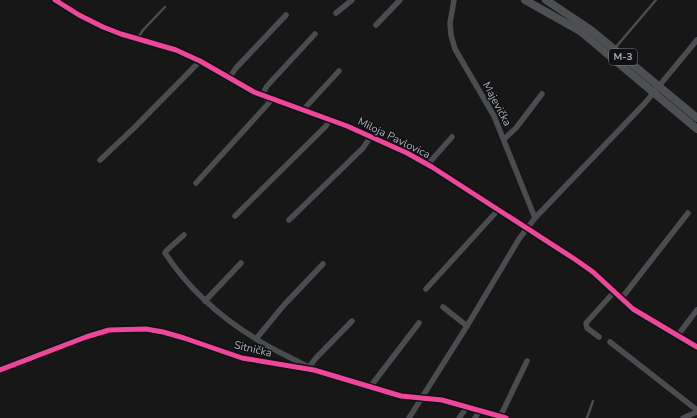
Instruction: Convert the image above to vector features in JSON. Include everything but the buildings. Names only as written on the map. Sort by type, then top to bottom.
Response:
[{"type":"main road","points":[[525,0],[580,31],[657,90],[697,129]]},
{"type":"main road","name":"M-3","points":[[546,0],[579,21],[614,49],[657,90],[697,118]]},
{"type":"street","name":"Miloja Pavlovica","points":[[55,0],[90,21],[121,34],[176,50],[200,61],[262,95],[371,136],[407,152],[428,164],[593,272],[633,309],[697,346]]},
{"type":"street","points":[[336,13],[352,0]]},
{"type":"street","points":[[376,25],[400,0]]},
{"type":"street","name":"Majevička","points":[[454,0],[450,14],[450,27],[455,49],[494,116],[535,218]]},
{"type":"street","points":[[229,78],[236,68],[286,14]]},
{"type":"street","points":[[262,95],[266,88],[315,34]]},
{"type":"street","points":[[409,418],[501,269],[535,218],[657,90],[697,40]]},
{"type":"street","points":[[100,160],[200,61]]},
{"type":"street","points":[[303,110],[339,71]]},
{"type":"street","points":[[504,139],[516,128],[542,94]]},
{"type":"street","points":[[196,183],[272,99]]},
{"type":"street","points":[[235,216],[326,126],[330,120]]},
{"type":"street","points":[[289,220],[363,148],[371,136]]},
{"type":"street","points":[[428,164],[452,137]]},
{"type":"street","points":[[426,289],[498,210]]},
{"type":"street","points":[[621,299],[688,213]]},
{"type":"street","points":[[184,235],[165,253],[192,289],[205,301],[256,339],[311,369],[316,358],[352,321]]},
{"type":"street","points":[[205,301],[241,263]]},
{"type":"street","points":[[256,339],[284,305],[323,264]]},
{"type":"street","points":[[598,337],[587,328],[586,323],[614,292]]},
{"type":"street","points":[[443,306],[467,326]]},
{"type":"street","points":[[678,335],[697,310]]},
{"type":"street","points":[[370,387],[419,323]]},
{"type":"street","name":"Sitnička","points":[[0,370],[86,336],[109,330],[146,329],[163,332],[242,358],[311,369],[401,396],[442,400],[503,417]]},
{"type":"street","points":[[610,342],[697,411],[683,418]]},
{"type":"street","points":[[503,417],[527,361]]},
{"type":"street","points":[[459,418],[467,406]]},
{"type":"street","points":[[475,418],[480,410]]},
{"type":"lane","points":[[614,49],[656,0]]},
{"type":"lane","points":[[138,39],[143,30],[165,6]]},
{"type":"lane","points":[[587,418],[593,401]]},
{"type":"cycle path","points":[[55,0],[79,15],[103,27],[121,34],[176,50],[200,61],[254,92],[347,126],[407,153],[432,167],[576,260],[593,272],[633,309],[697,347]]},
{"type":"cycle path","points":[[0,370],[86,337],[109,330],[146,329],[184,338],[242,358],[314,370],[401,396],[442,400],[506,418]]}]
